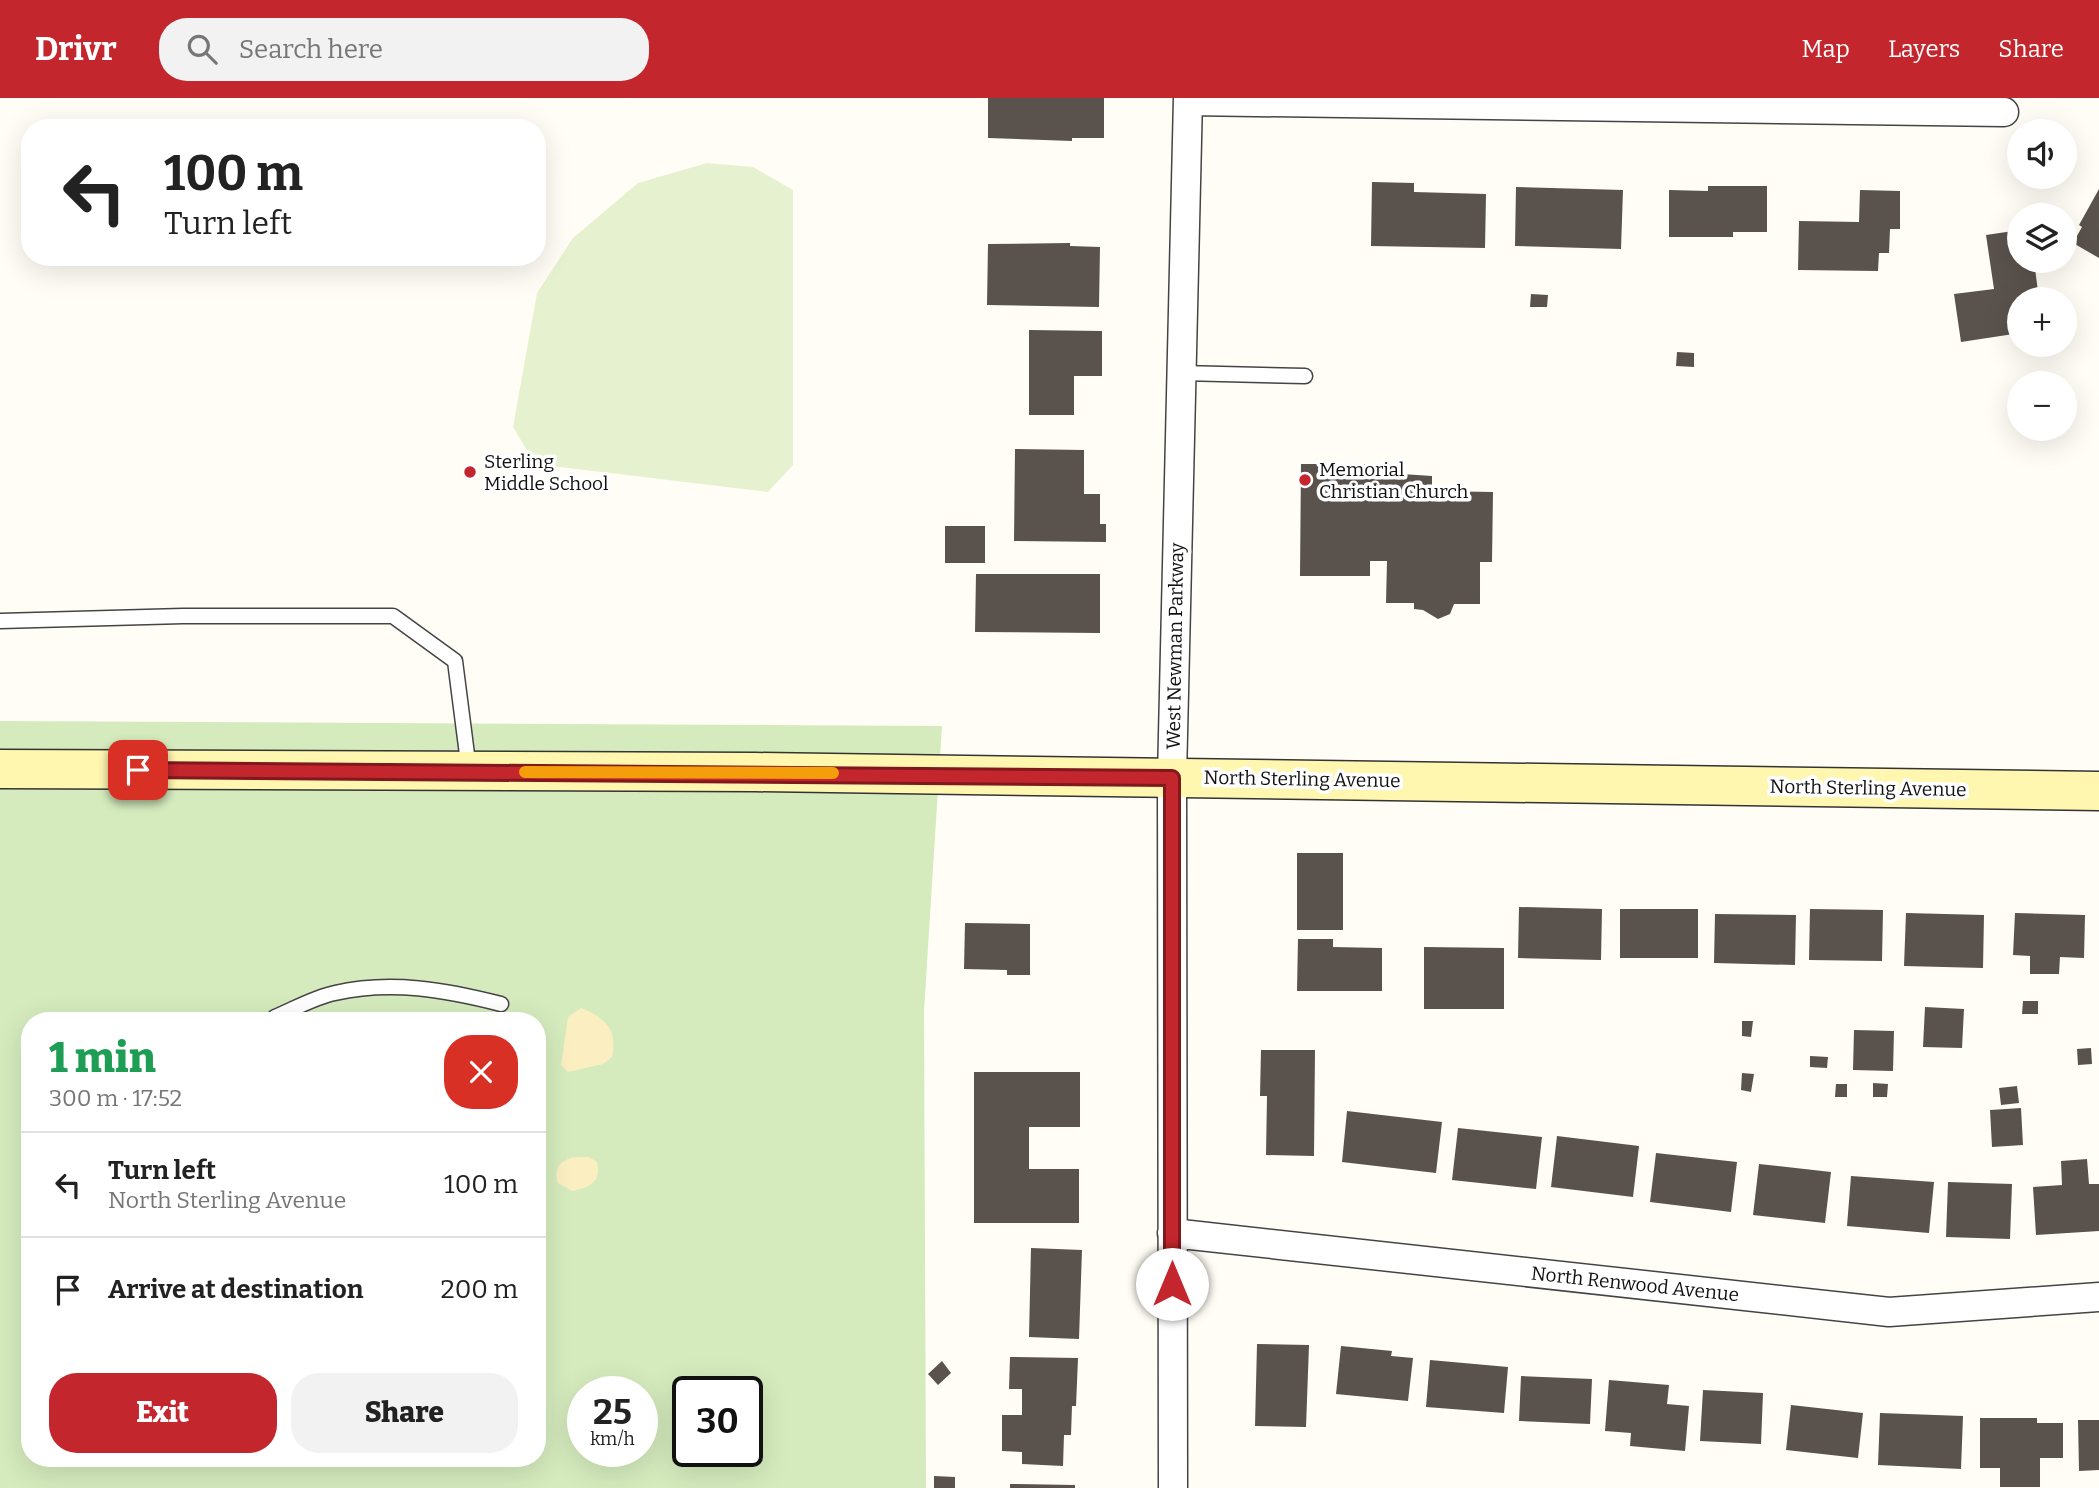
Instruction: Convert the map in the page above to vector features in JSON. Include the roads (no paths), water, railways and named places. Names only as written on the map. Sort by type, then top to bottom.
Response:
[{"type":"main road","name":"North Sterling Avenue","points":[[0,769],[1172,778],[2099,791]]},
{"type":"street","points":[[1188,100],[2004,112]]},
{"type":"street","name":"West Newman Parkway","points":[[1173,1488],[1172,778],[1188,100]]},
{"type":"street","name":"North Renwood Avenue","points":[[1172,1233],[1889,1312],[2099,1297]]},
{"type":"lane","points":[[1181,373],[1305,376]]},
{"type":"lane","points":[[0,621],[183,616],[394,615],[455,661],[469,771]]},
{"type":"lane","points":[[288,1012],[335,993],[404,986],[452,992],[501,1004]]},
{"type":"place","name":"Sterling Middle School","points":[[470,472]]},
{"type":"place","name":"Memorial Christian Church","points":[[1305,480]]}]
